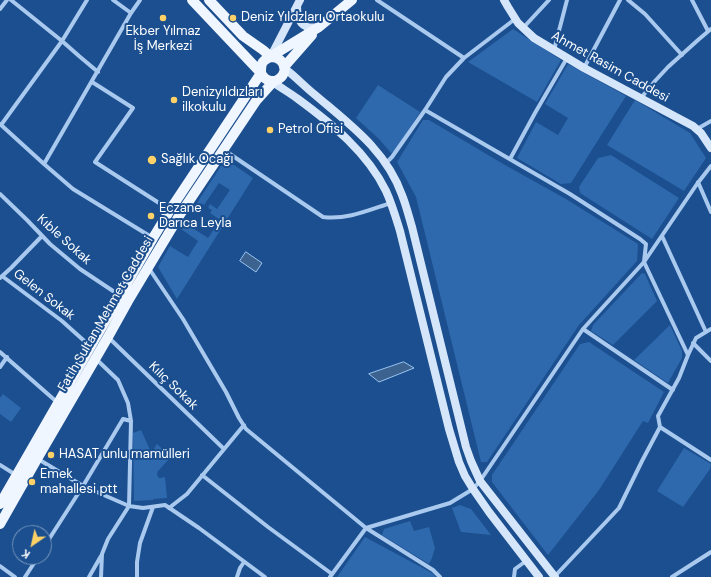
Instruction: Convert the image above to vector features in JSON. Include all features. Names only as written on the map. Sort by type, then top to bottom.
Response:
[{"type":"main road","points":[[192,0],[264,78],[273,82],[279,79],[284,71],[283,63],[276,57],[267,54],[243,36],[209,0]]},
{"type":"main road","points":[[284,67],[319,27],[352,0]]},
{"type":"main road","points":[[267,54],[319,27]]},
{"type":"main road","points":[[170,210],[261,73],[261,67],[266,60],[267,54]]},
{"type":"main road","points":[[248,59],[254,71],[254,83]]},
{"type":"main road","name":"Fatih Sultan Mehmet Caddesi","points":[[0,504],[16,475],[33,456],[95,359],[179,216],[256,101],[273,82]]},
{"type":"main road","name":"Fatih Sultan Mehmet Caddesi","points":[[0,524],[58,404],[170,210]]},
{"type":"street","points":[[0,8],[7,0]]},
{"type":"street","points":[[11,0],[62,40],[98,72]]},
{"type":"street","points":[[87,0],[62,40],[1,125],[73,188],[153,238]]},
{"type":"street","points":[[113,0],[131,13]]},
{"type":"street","points":[[44,164],[140,0]]},
{"type":"street","points":[[378,0],[464,58]]},
{"type":"street","name":"Ahmet Rasim Caddesi","points":[[504,0],[515,19],[534,38],[584,68],[693,126],[701,133],[711,148]]},
{"type":"street","points":[[523,28],[549,0]]},
{"type":"street","points":[[554,50],[567,0]]},
{"type":"street","points":[[584,68],[620,0]]},
{"type":"street","points":[[628,0],[645,14],[682,55]]},
{"type":"street","points":[[641,98],[655,81],[710,30],[692,0]]},
{"type":"street","points":[[298,3],[298,17],[303,25],[309,28],[319,27]]},
{"type":"street","points":[[267,54],[279,42],[298,3]]},
{"type":"street","points":[[385,164],[392,157],[446,78],[464,58],[515,19]]},
{"type":"street","points":[[293,57],[292,67],[294,75]]},
{"type":"street","points":[[510,159],[567,58]]},
{"type":"street","points":[[284,67],[305,87],[362,135],[372,146],[396,180],[412,227],[466,447],[471,461],[480,481],[555,577],[620,508],[660,427],[658,416],[679,378],[693,343],[696,338],[711,329]]},
{"type":"street","points":[[92,82],[133,108],[95,162],[170,210]]},
{"type":"street","points":[[273,82],[295,96],[336,129],[354,146],[377,175],[386,190],[400,231],[449,429],[459,462],[473,489],[539,577]]},
{"type":"street","points":[[265,90],[273,87],[284,90]]},
{"type":"street","points":[[425,110],[570,194],[646,244],[644,262],[688,355]]},
{"type":"street","points":[[697,130],[711,121]]},
{"type":"street","points":[[223,150],[324,217],[331,218],[358,215],[391,203]]},
{"type":"street","points":[[202,475],[331,576],[366,528],[450,502],[473,489],[480,481],[582,329],[644,262],[698,182],[711,166]]},
{"type":"street","points":[[698,182],[711,212]]},
{"type":"street","name":"Kıble Sokak","points":[[0,194],[50,244],[80,269],[120,295]]},
{"type":"street","points":[[1,277],[42,236]]},
{"type":"street","points":[[662,236],[706,332]]},
{"type":"street","points":[[148,267],[183,319],[246,429],[366,528],[433,570],[440,577]]},
{"type":"street","name":"Gelen Sokak","points":[[1,277],[62,320],[91,347]]},
{"type":"street","points":[[582,329],[673,390]]},
{"type":"street","name":"Kılıç Sokak","points":[[108,337],[224,449]]},
{"type":"street","points":[[693,343],[711,361]]},
{"type":"street","points":[[0,352],[58,404]]},
{"type":"street","points":[[0,367],[7,357]]},
{"type":"street","points":[[89,577],[102,554],[108,539],[129,506],[131,421],[128,403],[118,380],[95,359]]},
{"type":"street","points":[[52,534],[123,419],[131,421]]},
{"type":"street","points":[[169,508],[187,494],[244,425]]},
{"type":"street","points":[[660,427],[711,460]]},
{"type":"street","points":[[33,456],[83,486],[129,506],[143,508],[165,505],[199,528],[265,577]]},
{"type":"street","points":[[0,466],[16,475]]},
{"type":"street","points":[[137,577],[137,562],[140,543],[153,507]]},
{"type":"street","points":[[672,577],[711,552]]},
{"type":"street","points":[[101,577],[102,554]]},
{"type":"street","points":[[514,577],[515,569],[526,561]]},
{"type":"street","points":[[236,577],[244,562]]},
{"type":"street","points":[[25,577],[33,565]]},
{"type":"street","points":[[0,566],[16,577]]},
{"type":"shaded area","points":[[513,29],[561,60],[537,102],[468,62]]},
{"type":"shaded area","points":[[568,64],[626,96],[571,183],[561,184],[517,158],[536,122],[558,135],[568,118],[545,104]]},
{"type":"shaded area","points":[[378,85],[420,112],[396,150],[391,153],[379,139],[356,118]]},
{"type":"shaded area","points":[[635,100],[690,133],[706,158],[684,191],[607,145]]},
{"type":"shaded area","points":[[423,120],[429,120],[566,199],[638,244],[637,261],[579,325],[487,462],[481,462],[416,197],[397,162]]},
{"type":"shaded area","points":[[611,155],[679,198],[652,239],[580,193],[579,187],[598,158]]},
{"type":"shaded area","points":[[234,165],[253,178],[177,299],[158,267],[170,246],[188,257],[198,241],[181,229],[185,223],[208,238],[220,220],[210,213],[212,210],[208,208],[210,204],[217,209],[230,190],[219,183],[204,205],[201,203],[195,214],[191,212],[221,166]]},
{"type":"shaded area","points":[[246,252],[262,263],[256,272],[240,261]]},
{"type":"shaded area","points":[[642,273],[645,274],[657,301],[613,345],[591,331],[593,325]]},
{"type":"shaded area","points":[[670,325],[682,351],[682,358],[668,383],[634,360]]},
{"type":"shaded area","points":[[589,342],[664,392],[648,423],[643,421],[599,490],[548,555],[492,482],[492,475],[580,344]]},
{"type":"shaded area","points":[[404,362],[414,368],[379,382],[369,374]]},
{"type":"shaded area","points":[[3,394],[21,408],[11,422],[0,414],[0,398]]},
{"type":"shaded area","points":[[141,430],[151,452],[157,444],[171,457],[157,474],[160,478],[165,477],[167,498],[134,501],[133,433]]},
{"type":"shaded area","points":[[684,448],[711,464],[710,469],[683,507],[657,491]]},
{"type":"shaded area","points":[[460,505],[471,509],[491,535],[461,532],[452,508]]},
{"type":"shaded area","points":[[410,521],[414,531],[429,527],[435,548],[429,564],[382,535],[384,529]]},
{"type":"shaded area","points":[[365,537],[432,573],[436,577],[337,577]]},
{"type":"place","name":"Ekber Yılmaz İş Merkezi","points":[[163,18]]},
{"type":"place","name":"Deniz Yıldzları Ortaokulu","points":[[233,18]]},
{"type":"place","name":"Denizyıldızları ilkokulu","points":[[174,100]]},
{"type":"place","name":"Petrol Ofisi","points":[[270,130]]},
{"type":"place","name":"Sağlık Ocağı","points":[[152,160]]},
{"type":"place","name":"Eczane Darıca Leyla","points":[[151,216]]},
{"type":"place","name":"HASAT unlu mamülleri","points":[[51,455]]},
{"type":"place","name":"Emek mahallesi ptt","points":[[32,482]]}]
